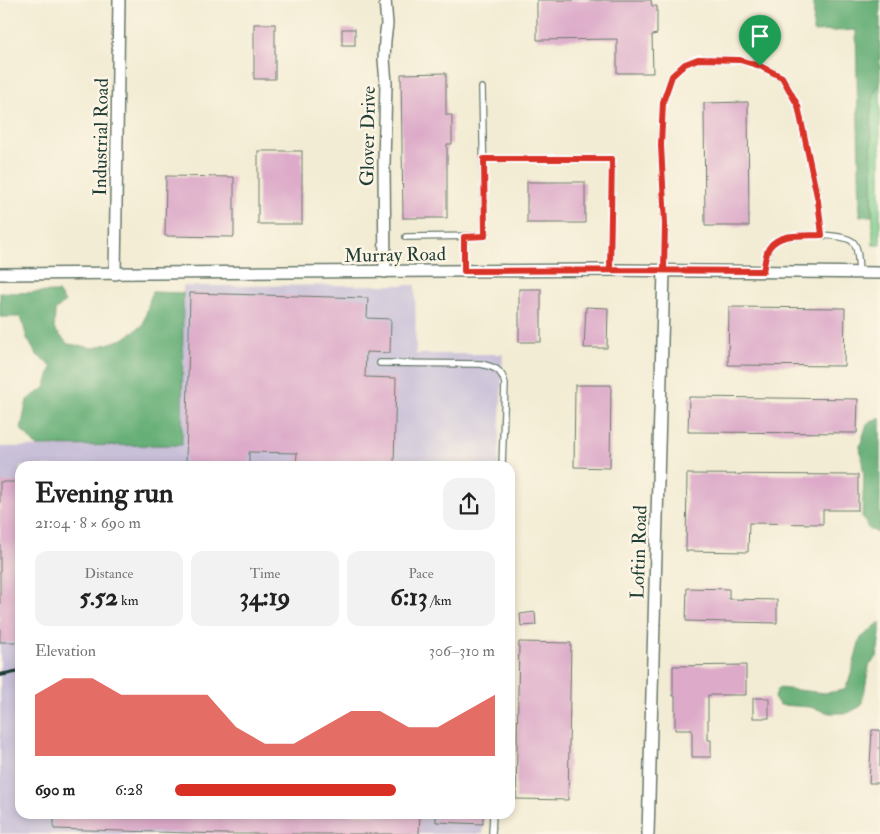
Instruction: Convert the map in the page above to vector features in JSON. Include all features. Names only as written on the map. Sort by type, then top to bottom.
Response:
[{"type":"street","name":"Industrial Road","points":[[115,274],[119,0]]},
{"type":"street","name":"Glover Drive","points":[[385,0],[387,24],[384,59],[386,83],[384,164],[385,272]]},
{"type":"street","name":"Murray Road","points":[[0,274],[610,270],[880,273]]},
{"type":"street","name":"Loftin Road","points":[[648,834],[664,270]]},
{"type":"lane","points":[[664,270],[665,224],[661,145],[663,102],[672,76],[685,64],[698,59],[740,60],[760,66],[782,77],[798,106],[818,201],[822,235]]},
{"type":"lane","points":[[406,237],[485,236],[482,88]]},
{"type":"lane","points":[[484,159],[612,159],[610,270]]},
{"type":"lane","points":[[763,271],[767,252],[770,246],[778,240],[786,237],[822,235],[849,240],[854,244],[859,272]]},
{"type":"lane","points":[[464,237],[464,271]]},
{"type":"lane","points":[[380,363],[481,364],[498,370],[503,376],[505,384],[502,461]]},
{"type":"lane","points":[[492,834],[493,819]]},
{"type":"shaded area","points":[[415,285],[416,354],[503,354],[498,461],[15,461],[15,819],[484,819],[483,834],[0,834],[0,447],[182,445],[183,286]]},
{"type":"green space","points":[[814,0],[880,0],[880,84],[876,89],[871,108],[872,216],[860,216],[856,30],[813,32]]},
{"type":"green space","points":[[880,84],[880,245],[873,245],[871,108],[876,89]]},
{"type":"green space","points":[[58,292],[65,302],[55,311],[54,329],[68,344],[94,348],[123,339],[143,325],[152,292],[183,293],[182,445],[36,446],[21,429],[27,400],[45,388],[52,367],[36,354],[27,338],[21,317],[0,317],[0,293]]},
{"type":"green space","points":[[880,418],[880,534],[868,528],[862,516],[864,477],[860,446],[867,424]]},
{"type":"green space","points":[[880,622],[877,657],[869,666],[861,706],[848,713],[830,713],[810,707],[780,705],[774,699],[778,688],[826,693],[844,690],[849,681],[860,639]]},
{"type":"building","points":[[537,0],[651,0],[652,6],[657,6],[657,34],[652,35],[653,73],[617,73],[617,39],[537,40]]},
{"type":"building","points":[[254,24],[275,24],[275,79],[254,79]]},
{"type":"building","points":[[342,29],[355,29],[355,45],[342,45]]},
{"type":"building","points":[[446,73],[446,115],[452,115],[452,144],[447,144],[447,218],[403,218],[401,74]]},
{"type":"building","points":[[748,102],[749,226],[705,226],[704,103]]},
{"type":"building","points":[[258,151],[302,151],[302,224],[258,224]]},
{"type":"building","points":[[166,176],[234,177],[234,237],[165,236]]},
{"type":"building","points":[[527,182],[585,182],[585,223],[527,223]]},
{"type":"building","points":[[519,289],[541,289],[541,342],[519,342]]},
{"type":"building","points":[[190,293],[368,298],[367,318],[391,319],[390,353],[366,352],[365,377],[396,378],[394,461],[296,461],[297,453],[249,452],[249,461],[186,461]]},
{"type":"building","points":[[586,307],[608,308],[607,348],[584,348]]},
{"type":"building","points":[[729,307],[845,308],[844,366],[728,365]]},
{"type":"building","points":[[575,385],[611,385],[610,468],[574,467]]},
{"type":"building","points":[[689,397],[858,399],[857,433],[688,432]]},
{"type":"building","points":[[687,474],[858,475],[858,510],[823,510],[823,524],[749,523],[748,552],[686,551]]},
{"type":"building","points":[[0,482],[15,482],[15,642],[0,642]]},
{"type":"building","points":[[687,588],[729,589],[729,599],[777,600],[777,623],[686,621]]},
{"type":"building","points":[[535,612],[536,625],[521,626],[520,614]]},
{"type":"building","points":[[519,642],[571,643],[568,800],[516,799]]},
{"type":"building","points":[[746,665],[746,695],[708,695],[708,740],[711,740],[711,757],[692,757],[692,730],[675,730],[673,666]]},
{"type":"building","points":[[753,698],[769,698],[769,718],[753,718]]},
{"type":"building","points":[[872,730],[880,730],[880,783],[869,783]]},
{"type":"building","points":[[54,819],[420,819],[419,834],[224,834],[54,829]]},
{"type":"building","points":[[436,819],[483,819],[483,824],[436,822]]},
{"type":"railway","points":[[0,675],[15,672]]},
{"type":"route","points":[[760,66],[740,60],[698,59],[685,64],[672,76],[663,102],[661,145],[665,224],[664,270],[464,271],[464,237],[485,236],[484,159],[612,159],[610,270],[664,270],[763,271],[767,252],[770,246],[778,240],[786,237],[822,235],[818,201],[798,106],[782,77],[760,66]]}]
